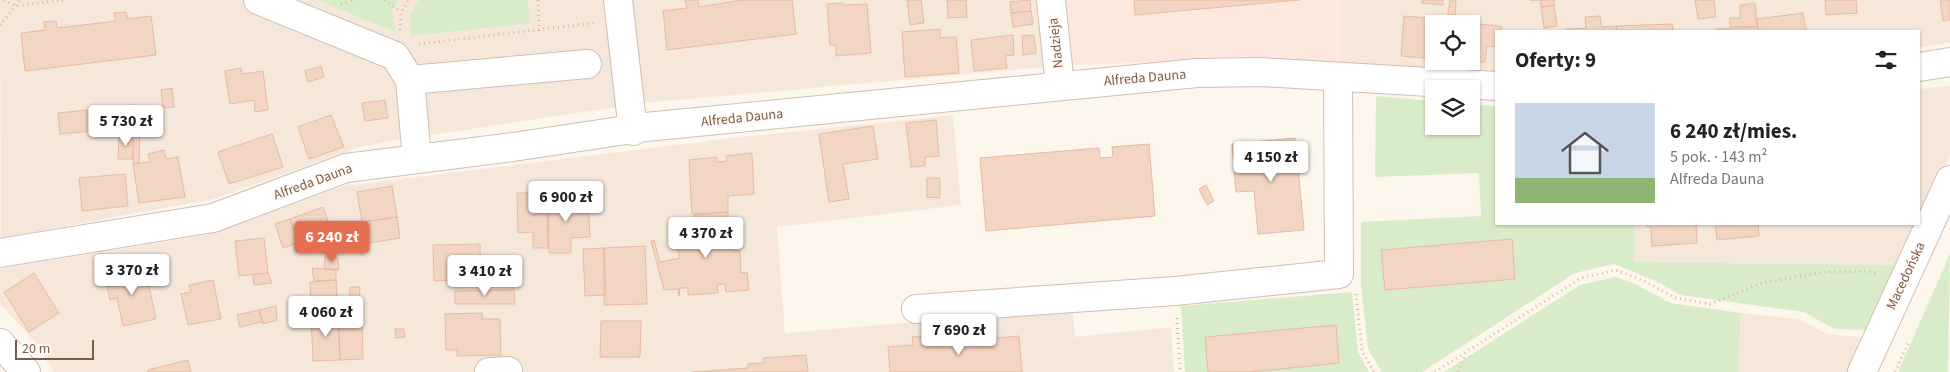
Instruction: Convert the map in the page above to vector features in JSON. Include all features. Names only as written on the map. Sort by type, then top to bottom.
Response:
[{"type":"street","points":[[258,0],[395,56],[410,80],[417,159]]},
{"type":"street","name":"Nadzieja","points":[[1051,0],[1060,86]]},
{"type":"street","points":[[619,10],[633,131]]},
{"type":"street","points":[[1920,67],[1950,62]]},
{"type":"street","points":[[410,80],[587,64]]},
{"type":"street","name":"Alfreda Dauna","points":[[0,253],[213,218],[346,168],[633,131],[646,127],[1060,86],[1233,72],[1495,86]]},
{"type":"street","points":[[916,309],[1175,291],[1339,274],[1338,78]]},
{"type":"street","name":"Macedońska","points":[[1862,372],[1948,191]]},
{"type":"street","points":[[0,343],[26,372]]},
{"type":"path","points":[[4,0],[15,6],[63,0]]},
{"type":"path","points":[[0,25],[20,0]]},
{"type":"path","points":[[386,0],[401,12],[409,0]]},
{"type":"path","points":[[538,0],[539,31]]},
{"type":"path","points":[[416,45],[539,31],[619,10]]},
{"type":"path","points":[[1435,372],[1582,278],[1616,270],[1644,281],[1676,298],[1710,304],[1762,283],[1823,272],[1869,272],[1904,282]]},
{"type":"path","points":[[1339,274],[1356,287],[1362,351],[1374,372]]},
{"type":"path","points":[[1175,291],[1180,372]]},
{"type":"path","points":[[1458,372],[1465,354]]},
{"type":"shaded area","points":[[0,0],[1040,0],[1047,67],[643,103],[391,141],[356,148],[213,199],[1,238]]},
{"type":"shaded area","points":[[1065,0],[1341,0],[1341,67],[1234,60],[1070,65]]},
{"type":"shaded area","points":[[1341,0],[1950,0],[1950,43],[1920,48],[1920,30],[1495,30],[1495,72],[1434,70],[1480,70],[1480,15],[1425,15],[1425,70],[1341,67]]},
{"type":"shaded area","points":[[1950,86],[1950,155],[1920,224],[1920,89]]},
{"type":"shaded area","points":[[953,115],[961,205],[777,227],[785,333],[1073,309],[1075,337],[1171,327],[1174,372],[54,372],[35,342],[0,304],[0,269],[207,235],[343,186],[732,138]]},
{"type":"shaded area","points":[[1634,225],[1919,225],[1902,265],[1634,262]]},
{"type":"shaded area","points":[[1741,313],[1798,319],[1827,334],[1869,338],[1852,372],[1738,372]]},
{"type":"green space","points":[[318,0],[399,0],[392,10],[395,32]]},
{"type":"green space","points":[[419,0],[528,0],[530,23],[410,36],[410,14]]},
{"type":"green space","points":[[1376,96],[1425,100],[1425,135],[1480,135],[1480,105],[1495,106],[1495,225],[1634,225],[1634,262],[1902,265],[1869,330],[1834,329],[1804,312],[1680,295],[1660,283],[1614,264],[1575,273],[1422,372],[1382,372],[1368,349],[1361,286],[1361,222],[1481,216],[1479,173],[1375,177]]},
{"type":"green space","points":[[1950,254],[1948,372],[1899,372],[1899,370]]},
{"type":"green space","points":[[1615,277],[1631,282],[1671,303],[1741,313],[1738,372],[1444,372],[1580,285]]},
{"type":"green space","points":[[1352,292],[1358,352],[1369,372],[1185,372],[1181,306]]},
{"type":"building","points":[[685,0],[698,0],[699,7],[742,0],[792,0],[796,34],[667,50],[663,11],[687,8]]},
{"type":"building","points":[[907,0],[921,0],[924,23],[910,25]]},
{"type":"building","points":[[947,0],[966,0],[967,17],[948,18]]},
{"type":"building","points":[[1030,0],[1031,11],[1011,13],[1010,2]]},
{"type":"building","points":[[1134,0],[1299,0],[1135,15]]},
{"type":"building","points":[[1423,0],[1443,0],[1443,5],[1422,3]]},
{"type":"building","points":[[1450,0],[1456,0],[1455,15],[1448,15]]},
{"type":"building","points":[[1540,0],[1554,0],[1554,5],[1541,7]]},
{"type":"building","points":[[1695,0],[1714,0],[1716,17],[1698,19]]},
{"type":"building","points":[[1825,0],[1856,0],[1857,13],[1826,15]]},
{"type":"building","points":[[1940,0],[1950,0],[1950,20],[1943,21]]},
{"type":"building","points":[[842,3],[843,5],[867,4],[871,53],[836,56],[836,45],[830,45],[827,4]]},
{"type":"building","points":[[1755,3],[1757,26],[1730,27],[1730,18],[1740,18],[1740,5]]},
{"type":"building","points":[[1554,5],[1557,26],[1544,28],[1541,7]]},
{"type":"building","points":[[1031,11],[1033,24],[1013,27],[1011,13]]},
{"type":"building","points":[[126,12],[128,19],[151,16],[156,55],[25,71],[21,33],[45,30],[44,22],[56,21],[57,28],[116,21],[114,13]]},
{"type":"building","points":[[1803,13],[1806,30],[1758,30],[1757,19]]},
{"type":"building","points":[[1404,16],[1425,18],[1425,58],[1401,56]]},
{"type":"building","points":[[1600,16],[1602,27],[1616,26],[1617,30],[1567,30],[1586,28],[1585,17]]},
{"type":"building","points":[[1480,24],[1501,26],[1501,30],[1495,30],[1495,47],[1487,46],[1485,62],[1480,62]]},
{"type":"building","points":[[1672,24],[1673,30],[1617,30],[1616,26]]},
{"type":"building","points":[[1758,27],[1758,30],[1716,29]]},
{"type":"building","points":[[940,29],[940,38],[956,37],[959,73],[905,77],[902,32]]},
{"type":"building","points":[[1013,35],[1014,55],[1005,56],[1007,68],[974,71],[971,40]]},
{"type":"building","points":[[1034,35],[1036,53],[1023,55],[1022,36]]},
{"type":"building","points":[[321,66],[324,77],[308,82],[305,71]]},
{"type":"building","points":[[241,68],[242,74],[263,71],[268,110],[255,112],[254,100],[230,104],[225,71]]},
{"type":"building","points":[[172,88],[174,107],[163,108],[161,90]]},
{"type":"building","points":[[385,100],[388,118],[365,121],[362,103]]},
{"type":"building","points":[[137,105],[139,127],[60,134],[58,113]]},
{"type":"building","points":[[331,115],[344,147],[309,159],[298,127]]},
{"type":"building","points":[[936,120],[939,156],[925,157],[925,166],[911,167],[906,123]]},
{"type":"building","points":[[140,126],[139,163],[133,164],[133,128]]},
{"type":"building","points":[[873,126],[878,159],[843,164],[849,199],[829,202],[819,134]]},
{"type":"building","points":[[272,134],[283,167],[229,184],[218,152]]},
{"type":"building","points":[[119,135],[133,135],[133,159],[118,159]]},
{"type":"building","points":[[1295,138],[1304,230],[1258,234],[1254,191],[1236,192],[1232,144]]},
{"type":"building","points":[[1149,144],[1155,216],[986,231],[980,158],[1099,148],[1100,158],[1113,157],[1112,147]]},
{"type":"building","points":[[164,150],[166,159],[178,157],[185,197],[139,203],[133,164],[150,162],[148,154]]},
{"type":"building","points":[[752,153],[754,194],[728,196],[728,212],[692,214],[689,160],[717,157],[717,162],[727,161],[726,156]]},
{"type":"building","points":[[125,174],[128,206],[82,211],[79,178]]},
{"type":"building","points":[[927,178],[940,178],[940,198],[927,197]]},
{"type":"building","points":[[1206,185],[1214,201],[1207,205],[1199,189]]},
{"type":"building","points":[[392,186],[397,217],[362,222],[357,192]]},
{"type":"building","points":[[517,193],[534,193],[534,197],[547,196],[548,248],[533,248],[533,232],[518,233]]},
{"type":"building","points":[[548,193],[564,193],[564,204],[588,201],[590,237],[571,238],[571,253],[549,253]]},
{"type":"building","points":[[323,207],[334,238],[314,246],[316,251],[308,253],[307,248],[302,250],[290,219]]},
{"type":"building","points":[[728,212],[729,228],[737,227],[739,243],[732,243],[733,251],[740,251],[741,273],[747,272],[749,290],[726,292],[725,284],[717,285],[718,293],[688,295],[688,288],[680,288],[679,296],[678,289],[664,290],[651,241],[654,240],[660,262],[680,258],[675,239],[689,238],[689,243],[696,242],[694,215]]},
{"type":"building","points":[[397,217],[400,238],[369,243],[362,222]]},
{"type":"building","points":[[290,219],[298,243],[283,248],[275,224]]},
{"type":"building","points":[[1647,225],[1696,225],[1697,243],[1652,246],[1651,227],[1647,227]]},
{"type":"building","points":[[1715,225],[1758,225],[1759,236],[1717,240]]},
{"type":"building","points":[[264,238],[268,273],[239,276],[235,241]]},
{"type":"building","points":[[1512,239],[1515,279],[1385,290],[1381,250]]},
{"type":"building","points":[[480,244],[481,279],[434,281],[433,245]]},
{"type":"building","points":[[645,246],[647,304],[604,305],[604,248]]},
{"type":"building","points":[[604,248],[606,295],[585,296],[583,249]]},
{"type":"building","points":[[325,257],[338,258],[339,270],[324,268]]},
{"type":"building","points":[[145,267],[156,319],[123,326],[117,298],[110,300],[105,275]]},
{"type":"building","points":[[312,268],[336,270],[336,280],[314,281]]},
{"type":"building","points":[[34,273],[59,313],[29,332],[4,292]]},
{"type":"building","points":[[268,273],[272,283],[254,285],[253,275]]},
{"type":"building","points":[[213,280],[221,319],[188,325],[181,294],[191,292],[189,285]]},
{"type":"building","points":[[336,280],[338,314],[311,315],[310,282]]},
{"type":"building","points":[[350,287],[360,287],[359,309],[349,308]]},
{"type":"building","points":[[514,290],[515,304],[455,304],[455,291]]},
{"type":"building","points":[[276,306],[277,320],[263,324],[259,310]]},
{"type":"building","points":[[259,310],[262,322],[240,327],[237,315]]},
{"type":"building","points":[[362,313],[363,359],[340,360],[338,314]]},
{"type":"building","points":[[482,313],[482,319],[500,319],[501,355],[457,356],[457,350],[446,350],[445,314]]},
{"type":"building","points":[[338,314],[340,360],[313,361],[311,315]]},
{"type":"building","points":[[601,321],[641,321],[640,357],[600,357]]},
{"type":"building","points":[[1336,325],[1339,363],[1250,372],[1208,372],[1205,337]]},
{"type":"building","points":[[395,329],[404,329],[405,337],[396,338]]},
{"type":"building","points":[[994,330],[995,338],[1019,336],[1022,372],[890,372],[888,347],[913,345],[912,337],[924,336],[925,344],[982,339],[982,331]]},
{"type":"building","points":[[806,355],[808,372],[692,372],[748,368],[748,364],[764,363],[763,358]]},
{"type":"building","points":[[188,360],[191,372],[148,372],[148,370]]}]
